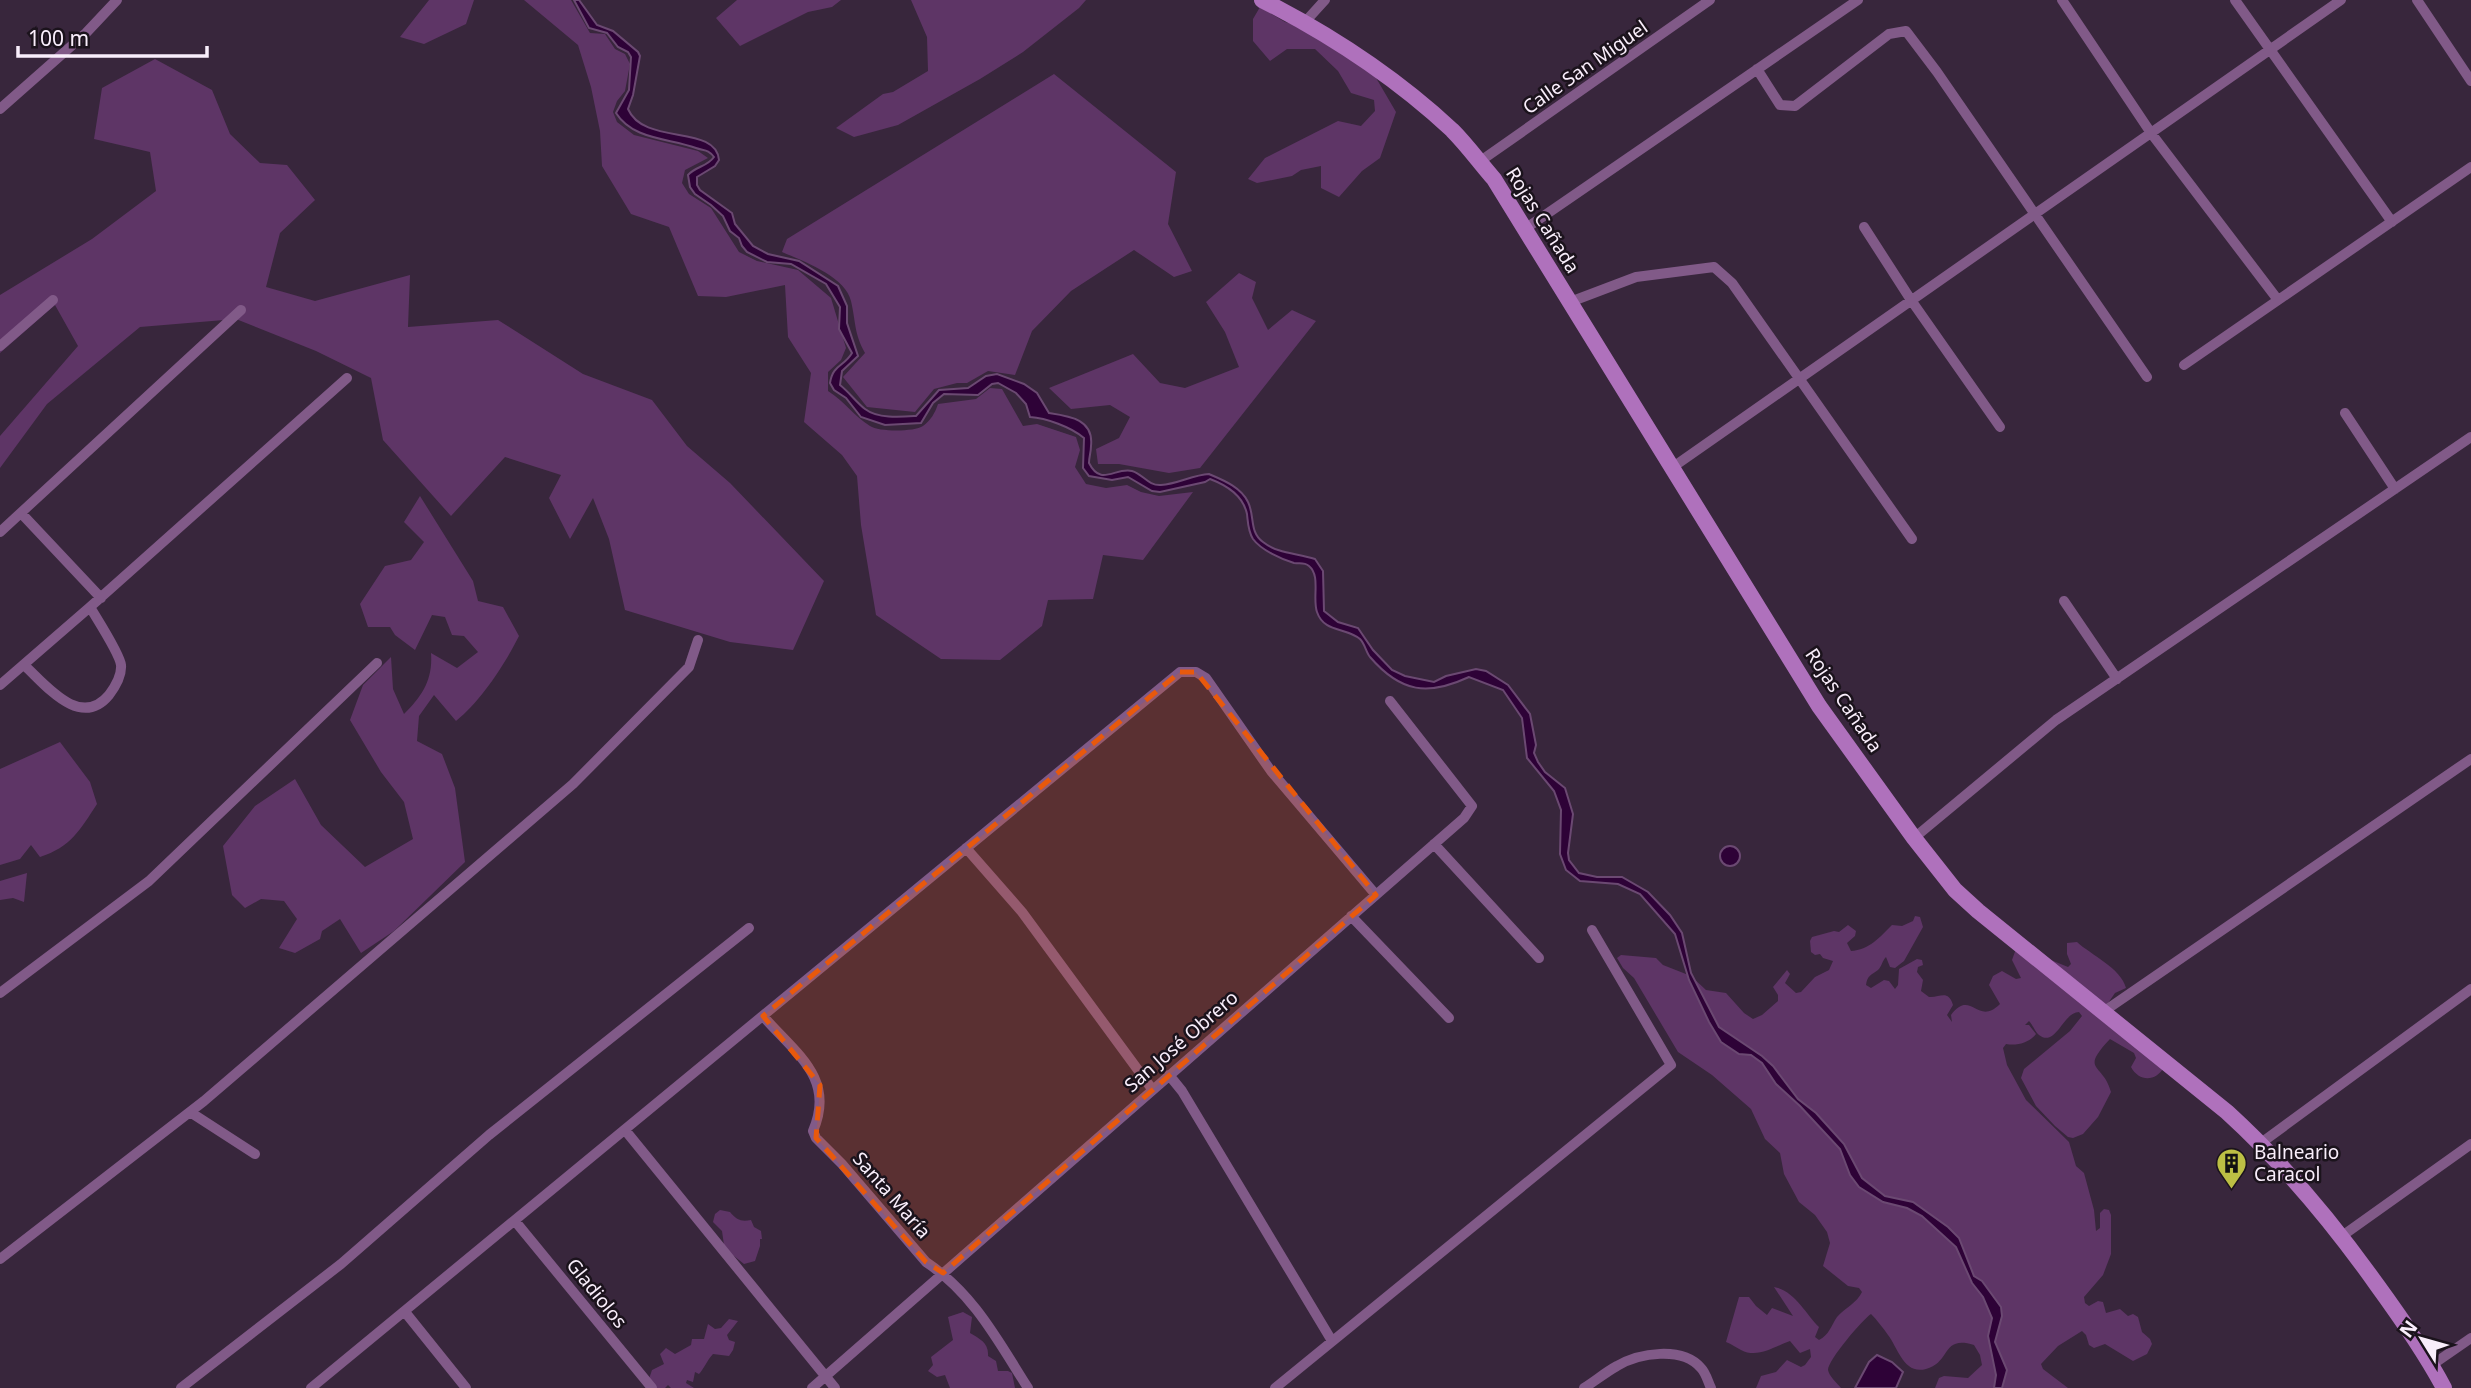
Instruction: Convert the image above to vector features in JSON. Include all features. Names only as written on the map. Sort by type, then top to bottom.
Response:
[{"type":"main road","name":"Rojas Cañada","points":[[1262,0],[1305,22],[1373,65],[1454,132],[1494,179],[1819,706],[1914,838],[1955,890],[1978,911],[2227,1112],[2261,1143],[2342,1236],[2432,1365],[2444,1388]]},
{"type":"street","points":[[0,109],[86,33],[117,0]]},
{"type":"street","points":[[1305,22],[1325,0]]},
{"type":"street","name":"Calle San Miguel","points":[[1479,162],[1710,0]]},
{"type":"street","points":[[1525,229],[1858,0]]},
{"type":"street","points":[[2062,0],[2151,132],[2277,300]]},
{"type":"street","points":[[2235,0],[2392,222]]},
{"type":"street","points":[[1673,467],[2341,0]]},
{"type":"street","points":[[2417,0],[2471,81]]},
{"type":"street","points":[[1757,69],[1780,105],[1795,106],[1889,34],[1906,31],[2147,377]]},
{"type":"street","points":[[2185,365],[2471,167]]},
{"type":"street","points":[[1864,227],[1911,300],[2000,427]]},
{"type":"street","points":[[1570,302],[1636,277],[1714,267],[1732,283],[1912,539]]},
{"type":"street","points":[[0,346],[53,300]]},
{"type":"street","points":[[0,533],[241,310]]},
{"type":"street","points":[[0,685],[348,378]]},
{"type":"street","points":[[2345,413],[2395,489]]},
{"type":"street","points":[[1914,838],[2056,720],[2471,437]]},
{"type":"street","points":[[21,513],[101,598]]},
{"type":"street","points":[[2064,601],[2117,679]]},
{"type":"street","points":[[24,665],[65,704],[84,708],[99,704],[120,678],[121,664],[90,607]]},
{"type":"street","points":[[0,1259],[190,1112],[573,783],[689,667],[698,640]]},
{"type":"street","points":[[0,993],[149,881],[377,663]]},
{"type":"street","points":[[311,1388],[1180,672],[1196,672],[1206,678],[1271,771],[1376,895]]},
{"type":"street","name":"San José Obrero","points":[[812,1388],[1464,818],[1472,806],[1390,701]]},
{"type":"street","points":[[2103,1012],[2471,759]]},
{"type":"street","points":[[1434,844],[1539,958]]},
{"type":"street","points":[[966,848],[1022,912],[1152,1089]]},
{"type":"street","points":[[1351,916],[1449,1018]]},
{"type":"street","points":[[181,1388],[341,1264],[489,1136],[749,928]]},
{"type":"street","points":[[1275,1388],[1671,1065],[1592,930]]},
{"type":"street","points":[[2261,1143],[2471,989]]},
{"type":"street","name":"Santa María","points":[[763,1016],[810,1069],[820,1085],[821,1113],[813,1131],[816,1138],[842,1164],[926,1262],[943,1273],[977,1306],[1028,1388]]},
{"type":"street","points":[[1169,1075],[1182,1091],[1332,1341]]},
{"type":"street","points":[[190,1112],[255,1154]]},
{"type":"street","points":[[625,1130],[835,1388]]},
{"type":"street","points":[[2342,1236],[2471,1144]]},
{"type":"street","name":"Gladiolos","points":[[515,1221],[652,1388]]},
{"type":"street","points":[[405,1312],[466,1388]]},
{"type":"street","points":[[2432,1365],[2471,1338]]},
{"type":"street","points":[[1584,1388],[1619,1364],[1645,1356],[1672,1354],[1688,1357],[1702,1368],[1711,1388]]},
{"type":"highlighted area","points":[[1180,672],[1196,672],[1376,895],[943,1273],[926,1262],[816,1138],[820,1085],[763,1016]]},
{"type":"shaded area","points":[[429,0],[474,0],[466,24],[424,44],[400,37]]},
{"type":"shaded area","points":[[524,0],[571,0],[590,33],[605,34],[615,49],[625,54],[630,64],[625,91],[613,112],[617,122],[634,135],[698,151],[708,158],[685,170],[682,183],[689,194],[711,208],[739,252],[757,261],[798,270],[831,298],[846,348],[841,360],[828,372],[828,391],[870,426],[897,430],[923,426],[938,404],[976,399],[990,388],[1002,389],[1023,426],[1037,424],[1076,437],[1080,450],[1075,467],[1086,484],[1106,488],[1127,485],[1159,496],[1193,492],[1143,560],[1103,555],[1093,599],[1048,600],[1042,626],[1000,660],[941,659],[876,615],[861,525],[857,476],[842,455],[804,422],[811,373],[788,337],[785,285],[726,297],[698,296],[669,227],[631,214],[602,166],[600,131],[591,87],[578,45]]},
{"type":"shaded area","points":[[574,0],[579,0],[597,25],[613,31],[638,52],[640,56],[628,109],[636,120],[649,128],[706,142],[715,149],[719,160],[715,166],[697,177],[700,190],[732,213],[735,224],[753,246],[768,254],[799,261],[838,286],[847,306],[847,323],[858,356],[842,371],[840,385],[865,409],[883,416],[916,416],[939,390],[968,388],[986,376],[997,374],[1024,384],[1037,393],[1049,413],[1079,420],[1089,430],[1089,463],[1098,474],[1132,471],[1153,484],[1161,485],[1209,474],[1236,488],[1248,502],[1254,529],[1259,538],[1275,549],[1315,559],[1323,571],[1324,611],[1338,622],[1358,628],[1373,650],[1392,670],[1405,676],[1434,682],[1446,676],[1476,669],[1486,671],[1508,685],[1530,714],[1536,745],[1534,753],[1538,762],[1545,772],[1565,788],[1573,814],[1569,860],[1579,873],[1597,877],[1622,877],[1648,892],[1670,915],[1682,933],[1691,973],[1719,1027],[1773,1066],[1798,1099],[1816,1113],[1844,1144],[1862,1178],[1885,1196],[1913,1202],[1959,1238],[1974,1276],[1982,1281],[2001,1307],[2002,1316],[1995,1342],[2007,1370],[2002,1388],[1994,1388],[1996,1375],[1988,1336],[1992,1318],[1956,1247],[1922,1216],[1907,1208],[1883,1202],[1859,1187],[1850,1175],[1840,1149],[1776,1084],[1762,1063],[1751,1055],[1739,1054],[1721,1042],[1689,980],[1675,934],[1640,894],[1618,884],[1580,881],[1566,870],[1560,854],[1561,810],[1554,791],[1527,758],[1522,718],[1503,690],[1469,677],[1428,689],[1416,688],[1393,678],[1370,657],[1360,639],[1330,627],[1320,619],[1316,606],[1313,570],[1305,564],[1277,557],[1257,543],[1248,527],[1245,507],[1233,492],[1210,479],[1160,492],[1152,491],[1128,477],[1112,480],[1089,476],[1083,468],[1084,438],[1058,424],[1030,417],[1026,404],[1016,393],[998,383],[992,384],[978,395],[944,394],[933,403],[921,423],[885,425],[861,417],[830,383],[836,369],[852,353],[839,329],[840,307],[826,284],[791,264],[767,262],[747,252],[739,238],[730,231],[723,216],[695,194],[690,187],[688,175],[714,157],[710,153],[652,137],[623,122],[616,113],[629,90],[631,57],[628,52],[618,47],[607,33],[589,28]]},
{"type":"shaded area","points":[[737,0],[841,0],[832,7],[808,12],[740,46],[716,18]]},
{"type":"shaded area","points":[[911,0],[1086,0],[1023,52],[980,79],[898,125],[854,137],[836,128],[883,94],[893,92],[928,71],[927,37]]},
{"type":"shaded area","points":[[1260,7],[1285,22],[1310,29],[1372,71],[1396,112],[1380,158],[1362,171],[1339,197],[1321,188],[1321,166],[1301,170],[1292,176],[1257,183],[1248,179],[1265,158],[1338,121],[1361,126],[1375,111],[1374,100],[1351,93],[1338,71],[1315,49],[1287,49],[1270,61],[1253,41],[1253,19]]},
{"type":"shaded area","points":[[155,59],[212,90],[230,134],[260,163],[287,165],[315,200],[280,233],[266,287],[315,301],[410,275],[408,327],[498,320],[583,374],[652,400],[687,446],[730,483],[824,581],[793,650],[730,642],[625,610],[609,539],[593,498],[570,539],[549,498],[561,475],[505,457],[451,516],[383,440],[371,378],[316,351],[236,319],[140,327],[47,404],[0,468],[0,436],[78,346],[55,305],[0,353],[0,295],[92,239],[156,191],[150,152],[94,139],[102,88]]},
{"type":"shaded area","points":[[1054,74],[1176,172],[1168,224],[1192,271],[1174,277],[1134,250],[1071,291],[1032,331],[1015,375],[988,371],[967,383],[934,389],[915,412],[867,407],[843,377],[865,353],[857,334],[847,292],[833,277],[782,252],[787,239]]},
{"type":"shaded area","points":[[1239,273],[1256,282],[1252,298],[1268,330],[1292,310],[1316,321],[1200,468],[1169,473],[1119,464],[1098,464],[1096,449],[1119,438],[1130,417],[1110,405],[1071,409],[1049,388],[1133,354],[1160,383],[1185,388],[1239,367],[1225,332],[1206,302]]},
{"type":"shaded area","points":[[420,496],[473,581],[478,601],[503,607],[519,636],[492,682],[456,721],[434,695],[419,716],[417,741],[442,754],[455,788],[465,862],[394,931],[361,953],[340,919],[322,931],[320,939],[295,953],[279,948],[297,919],[284,901],[261,899],[245,908],[232,895],[223,846],[255,806],[295,779],[321,825],[365,867],[413,839],[404,802],[381,772],[350,720],[363,685],[391,657],[393,689],[404,714],[425,687],[430,671],[431,653],[457,668],[478,652],[464,636],[452,635],[445,617],[432,615],[415,650],[395,635],[390,627],[368,627],[360,604],[385,566],[411,560],[424,542],[404,522]]},
{"type":"shaded area","points":[[60,742],[90,782],[97,804],[80,830],[60,848],[40,857],[31,845],[20,859],[0,865],[0,769]]},
{"type":"shaded area","points":[[1730,846],[1737,849],[1740,856],[1737,863],[1730,866],[1723,863],[1720,856],[1723,849]]},
{"type":"shaded area","points":[[27,873],[24,902],[13,898],[0,900],[0,881]]},
{"type":"shaded area","points":[[1915,916],[1920,917],[1923,927],[1904,961],[1895,968],[1890,967],[1886,957],[1868,978],[1866,985],[1871,988],[1884,980],[1889,981],[1895,989],[1898,985],[1899,969],[1917,959],[1922,960],[1923,965],[1918,967],[1917,972],[1923,980],[1921,991],[1929,997],[1949,997],[1953,1005],[1947,1015],[1952,1022],[1951,1015],[1964,1005],[1985,1012],[2000,1004],[1989,985],[1993,976],[2002,971],[2016,979],[2021,978],[2012,960],[2017,946],[2068,967],[2071,964],[2067,943],[2077,942],[2112,968],[2123,981],[2126,988],[2115,993],[2106,1006],[2164,1067],[2152,1078],[2143,1078],[2131,1067],[2136,1058],[2134,1053],[2110,1039],[2095,1062],[2111,1092],[2098,1117],[2083,1134],[2068,1137],[2055,1126],[2036,1106],[2021,1078],[2024,1069],[2070,1031],[2082,1016],[2079,1012],[2068,1017],[2055,1033],[2045,1038],[2039,1035],[2029,1021],[2025,1025],[2029,1025],[2036,1034],[2030,1040],[2014,1045],[2006,1044],[2003,1048],[2007,1065],[2026,1100],[2069,1142],[2076,1166],[2084,1173],[2094,1210],[2096,1231],[2100,1228],[2100,1213],[2104,1209],[2109,1210],[2111,1215],[2111,1254],[2103,1275],[2084,1297],[2085,1303],[2089,1306],[2098,1301],[2103,1302],[2106,1313],[2120,1309],[2128,1316],[2133,1314],[2138,1317],[2142,1332],[2152,1344],[2147,1354],[2133,1361],[2105,1344],[2094,1348],[2089,1345],[2082,1331],[2058,1346],[2041,1364],[2043,1369],[2068,1388],[1935,1388],[1939,1378],[1968,1378],[1982,1365],[1974,1345],[1956,1344],[1934,1366],[1918,1370],[1902,1359],[1871,1314],[1847,1340],[1830,1365],[1828,1370],[1831,1377],[1841,1388],[1756,1388],[1761,1376],[1776,1372],[1787,1360],[1801,1367],[1805,1365],[1811,1357],[1810,1349],[1800,1353],[1790,1341],[1754,1353],[1726,1342],[1739,1297],[1749,1297],[1767,1315],[1772,1308],[1793,1316],[1774,1287],[1781,1289],[1794,1298],[1819,1327],[1815,1337],[1819,1340],[1862,1292],[1859,1288],[1848,1286],[1823,1266],[1830,1243],[1827,1232],[1815,1215],[1799,1202],[1784,1174],[1780,1153],[1765,1139],[1751,1109],[1712,1075],[1678,1052],[1634,978],[1617,958],[1621,955],[1656,958],[1663,965],[1691,976],[1706,990],[1726,993],[1753,1019],[1778,1001],[1773,987],[1787,970],[1790,974],[1785,983],[1796,993],[1801,992],[1815,977],[1829,970],[1833,961],[1811,952],[1812,937],[1839,932],[1848,925],[1856,931],[1855,936],[1847,943],[1851,951],[1857,950],[1874,942],[1892,925],[1902,926],[1913,921]]},
{"type":"shaded area","points":[[720,1210],[730,1212],[739,1220],[751,1220],[754,1227],[761,1231],[762,1239],[755,1261],[744,1264],[724,1245],[722,1231],[713,1222],[715,1214]]},
{"type":"shaded area","points":[[963,1312],[972,1317],[970,1333],[985,1345],[988,1356],[996,1361],[998,1371],[1012,1373],[1015,1388],[950,1388],[945,1375],[937,1377],[928,1371],[933,1365],[931,1357],[953,1340],[948,1317]]},
{"type":"shaded area","points":[[729,1319],[738,1321],[727,1335],[729,1340],[735,1342],[733,1350],[729,1356],[713,1354],[699,1374],[695,1372],[693,1382],[687,1380],[686,1383],[694,1388],[671,1388],[668,1385],[665,1388],[646,1388],[652,1370],[664,1364],[660,1354],[666,1348],[675,1354],[691,1345],[692,1339],[704,1339],[708,1324],[715,1329],[721,1328]]},
{"type":"shaded area","points":[[1877,1355],[1892,1362],[1903,1372],[1896,1388],[1855,1388],[1869,1362]]},
{"type":"place","name":"Balneario Caracol","points":[[2231,1190]]}]
